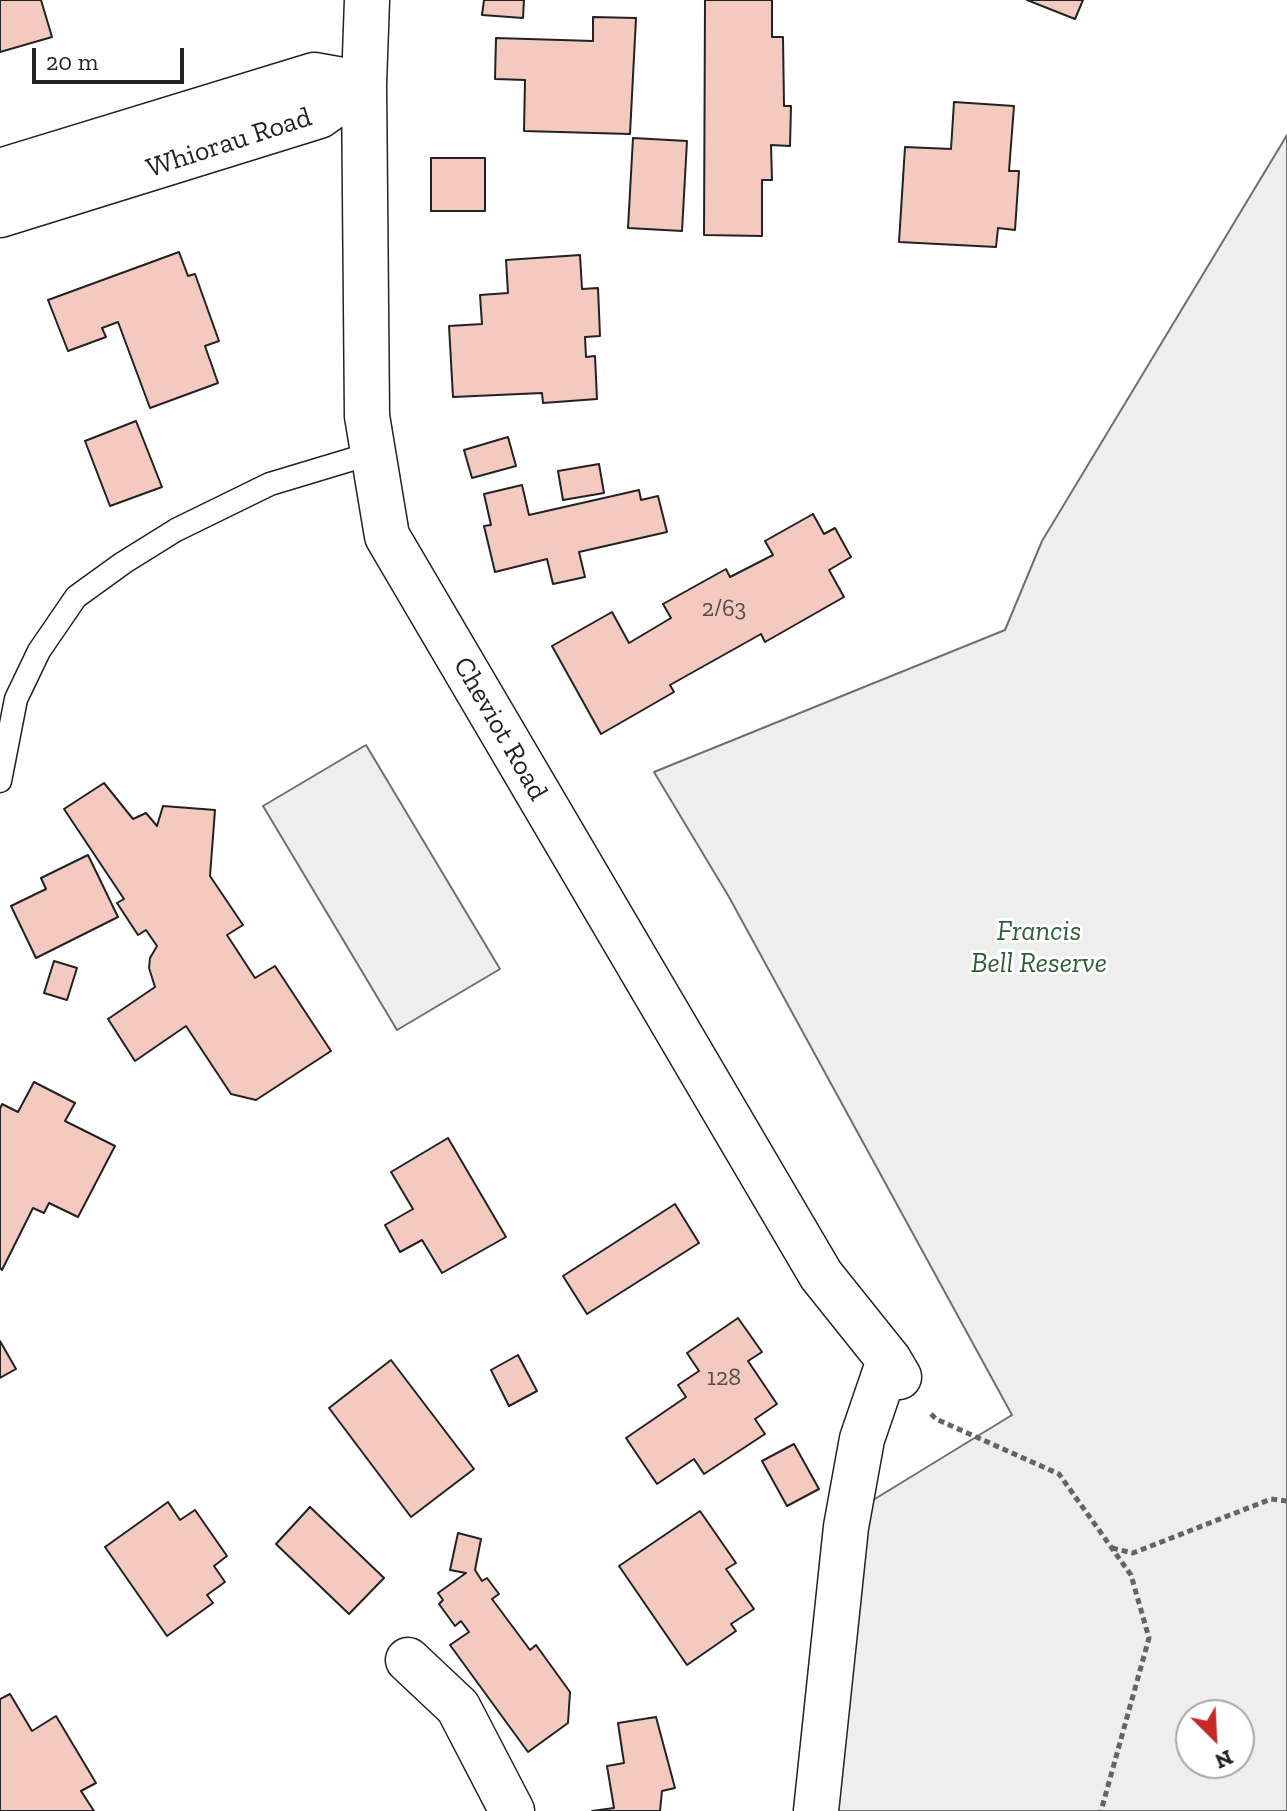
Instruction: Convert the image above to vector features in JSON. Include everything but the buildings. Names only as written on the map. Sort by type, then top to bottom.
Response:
[{"type":"street","name":"Cheviot Road","points":[[367,0],[364,84],[367,416],[387,536],[821,1275],[894,1368]]},
{"type":"street","name":"Whiorau Road","points":[[0,171],[314,75],[364,84]]},
{"type":"street","name":"Whiorau Road","points":[[0,215],[319,116],[364,84]]},
{"type":"street","points":[[816,1811],[846,1527],[862,1439],[894,1368]]},
{"type":"street","points":[[408,1660],[458,1707],[512,1811]]},
{"type":"lane","points":[[0,781],[16,699],[39,651],[76,597],[176,530],[270,484],[373,453]]},
{"type":"path","points":[[894,1368],[936,1419],[1059,1474],[1131,1575],[1149,1638],[1101,1811]]},
{"type":"path","points":[[1112,1548],[1133,1553],[1271,1499],[1287,1501]]},
{"type":"green space","name":"Francis Bell Reserve","points":[[1287,135],[1287,1811],[811,1811],[847,1516],[1012,1415],[729,897],[654,772],[1005,630],[1042,541]]},
{"type":"green space","points":[[366,745],[500,969],[397,1030],[263,806]]}]
